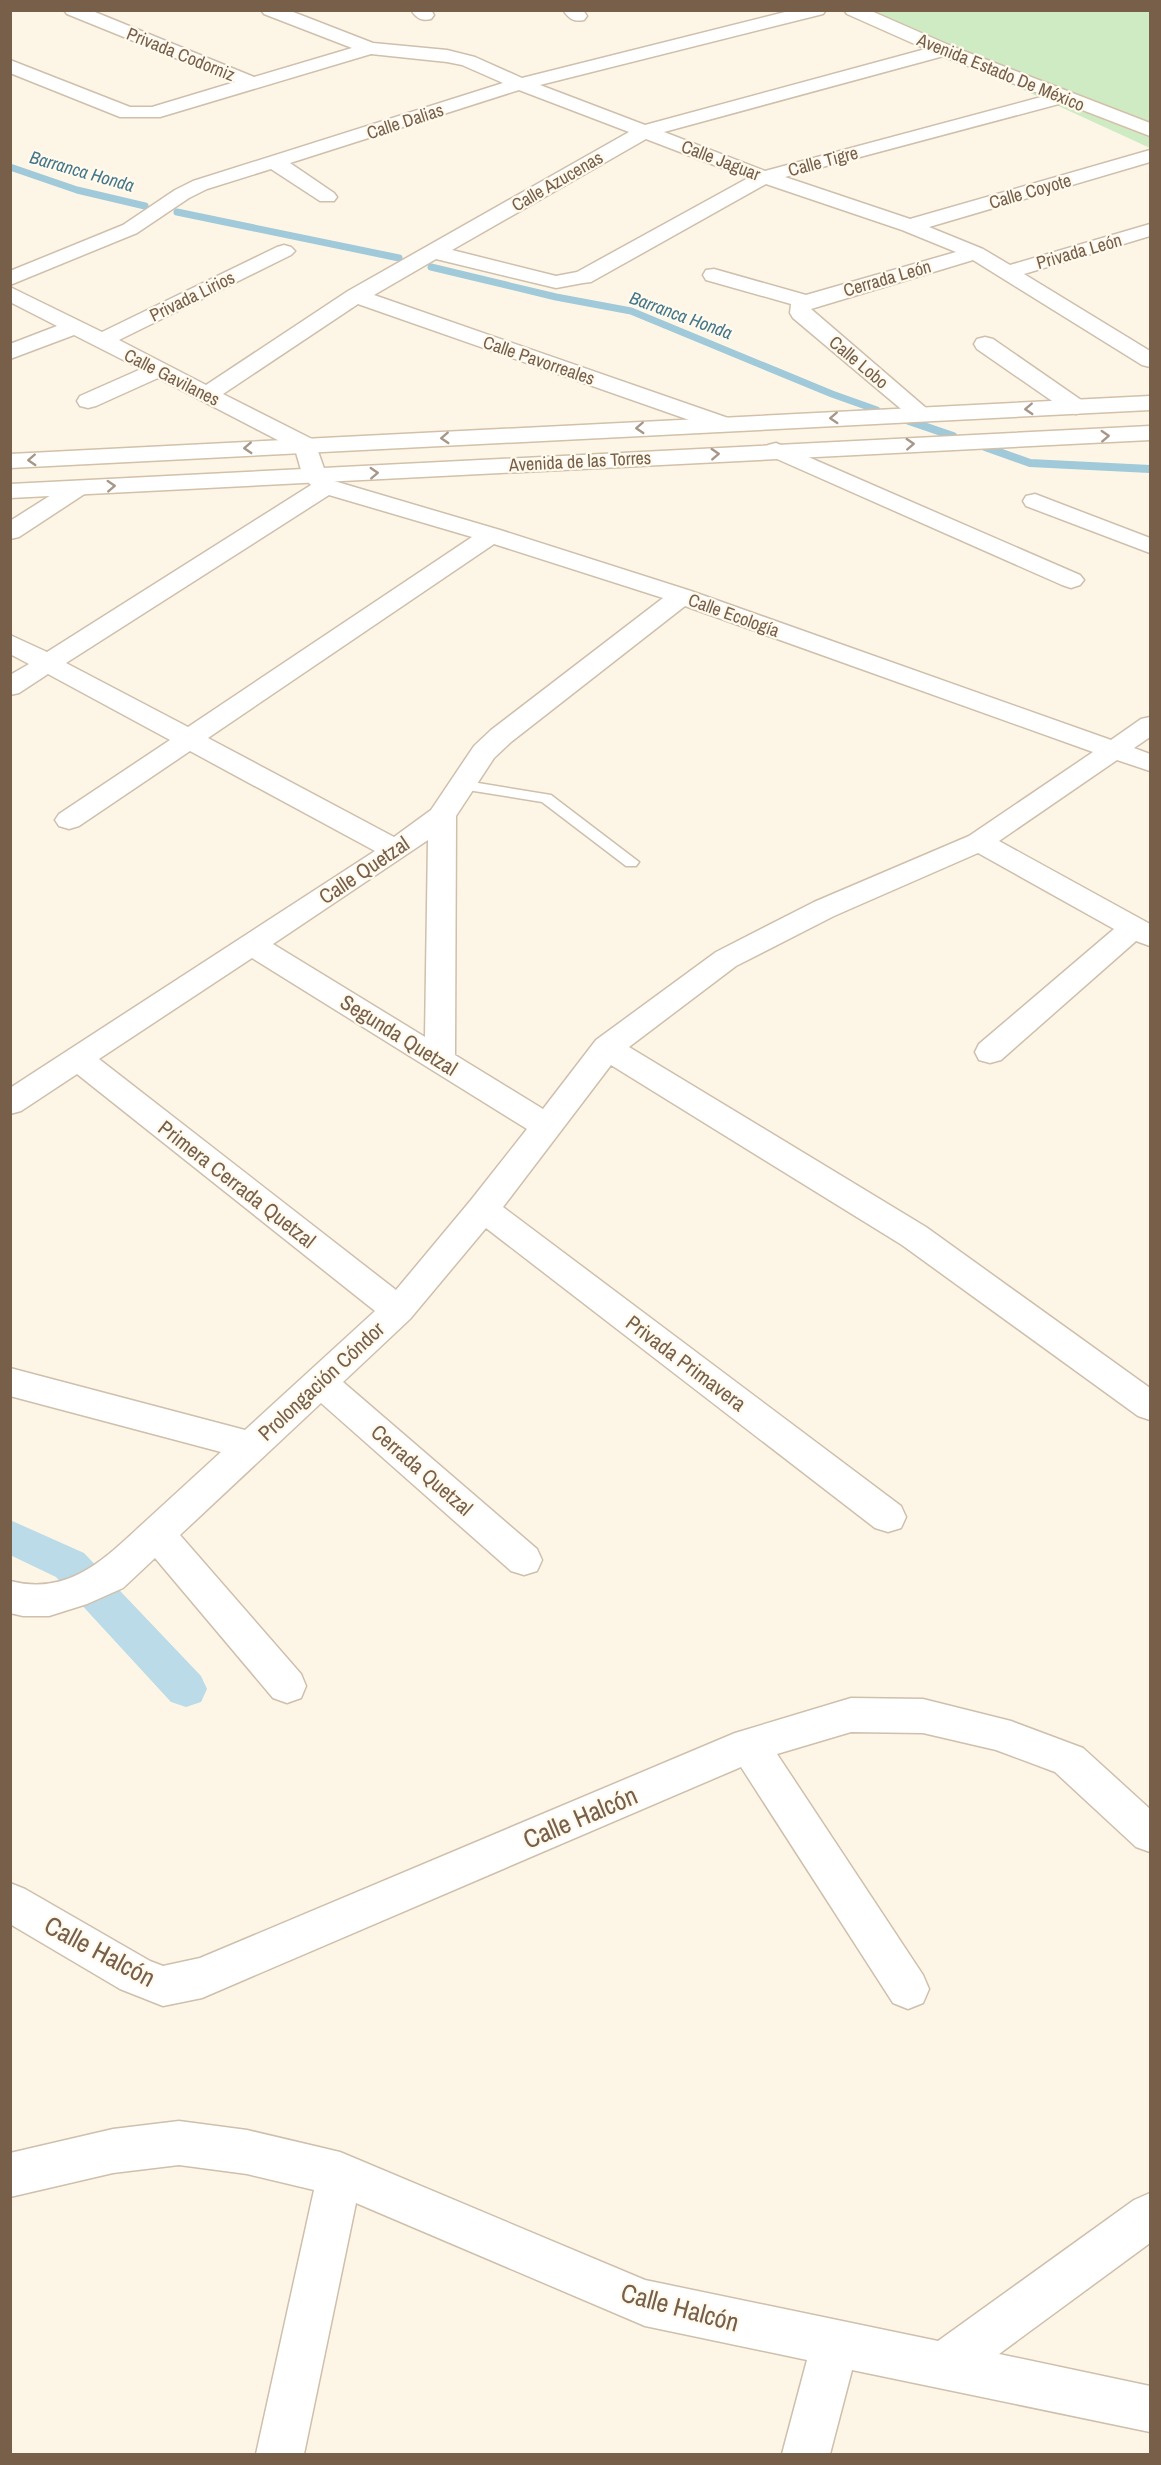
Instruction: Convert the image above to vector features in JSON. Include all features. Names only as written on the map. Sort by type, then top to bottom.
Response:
[{"type":"street","name":"Privada Codorniz","points":[[73,10],[255,84]]},
{"type":"street","name":"Calle Jaguar","points":[[270,10],[370,48],[447,56],[468,61],[520,84],[764,177],[909,226],[976,253],[1150,360]]},
{"type":"street","name":"Calle Dalias","points":[[10,279],[130,229],[182,194],[200,185],[520,84],[817,10]]},
{"type":"street","name":"Avenida Estado De México","points":[[853,10],[944,50],[1150,130]]},
{"type":"street","points":[[10,66],[126,113],[140,114],[153,113],[255,84],[370,48]]},
{"type":"street","name":"Calle Azucenas","points":[[206,395],[356,296],[645,131],[944,50]]},
{"type":"street","name":"Calle Tigre","points":[[434,252],[556,282],[568,281],[583,277],[764,177],[1063,97]]},
{"type":"street","name":"Calle Coyote","points":[[909,226],[1150,156]]},
{"type":"street","points":[[276,162],[327,197]]},
{"type":"street","name":"Privada León","points":[[1007,272],[1150,230]]},
{"type":"street","name":"Privada Lirios","points":[[101,341],[284,251]]},
{"type":"street","name":"Cerrada León","points":[[803,304],[976,253]]},
{"type":"street","points":[[714,275],[803,304]]},
{"type":"street","name":"Calle Gavilanes","points":[[10,292],[306,445]]},
{"type":"street","name":"Calle Pavorreales","points":[[356,296],[723,424]]},
{"type":"street","name":"Calle Lobo","points":[[803,304],[801,313],[921,414]]},
{"type":"street","points":[[10,352],[74,327]]},
{"type":"street","points":[[985,344],[1076,406]]},
{"type":"street","points":[[88,401],[158,370]]},
{"type":"street","name":"Avenida de las Torres","points":[[10,461],[1150,403]]},
{"type":"street","name":"Avenida de las Torres","points":[[10,491],[320,482],[776,450],[1150,434]]},
{"type":"street","points":[[10,687],[320,482],[306,445]]},
{"type":"street","points":[[776,450],[1071,580]]},
{"type":"street","name":"Calle Ecología","points":[[320,482],[682,596],[1106,756],[1150,763]]},
{"type":"street","points":[[10,532],[78,488]]},
{"type":"street","points":[[1035,501],[1150,546]]},
{"type":"street","points":[[69,820],[490,535]]},
{"type":"street","name":"Calle Quetzal","points":[[11,1102],[396,850],[442,816],[460,785],[484,752],[501,736],[682,596]]},
{"type":"street","points":[[10,643],[396,850]]},
{"type":"street","name":"Prolongación Cóndor","points":[[10,1597],[20,1600],[61,1599],[110,1577],[157,1534],[398,1310],[483,1209],[607,1048],[726,959],[824,909],[979,842],[1150,725]]},
{"type":"street","points":[[1106,756],[1150,786]]},
{"type":"street","points":[[440,1060],[442,816]]},
{"type":"street","points":[[979,842],[1142,932],[990,1052]]},
{"type":"street","name":"Segunda Quetzal","points":[[251,944],[547,1126]]},
{"type":"street","points":[[607,1048],[914,1236],[1150,1406]]},
{"type":"street","name":"Primera Cerrada Quetzal","points":[[77,1058],[398,1310]]},
{"type":"street","name":"Privada Primavera","points":[[483,1209],[888,1517]]},
{"type":"street","name":"Cerrada Quetzal","points":[[319,1381],[524,1560]]},
{"type":"street","points":[[10,1382],[251,1446]]},
{"type":"street","points":[[157,1534],[287,1686]]},
{"type":"street","name":"Calle Halcón","points":[[10,1902],[135,1975],[163,1986],[192,1980],[749,1745],[850,1715],[923,1716],[997,1732],[1069,1760],[1150,1834]]},
{"type":"street","points":[[749,1745],[909,1989]]},
{"type":"street","name":"Calle Halcón","points":[[10,2175],[113,2151],[179,2143],[247,2152],[340,2174],[645,2303],[1150,2409]]},
{"type":"street","points":[[280,2454],[340,2174]]},
{"type":"street","points":[[944,2365],[1150,2216]]},
{"type":"street","points":[[806,2454],[835,2344]]},
{"type":"lane","points":[[460,785],[546,798],[632,862]]},
{"type":"green space","points":[[852,11],[1150,11],[1150,148]]},
{"type":"waterway","name":"Barranca Honda","points":[[10,167],[77,190],[145,206]]},
{"type":"waterway","name":"Barranca Honda","points":[[177,212],[399,258]]},
{"type":"waterway","name":"Barranca Honda","points":[[431,267],[556,297],[631,311],[832,394],[877,410]]},
{"type":"waterway","name":"Barranca Honda","points":[[909,421],[953,436]]},
{"type":"waterway","name":"Barranca Honda","points":[[985,447],[1030,463],[1150,469]]},
{"type":"waterway","points":[[10,1536],[70,1565],[186,1689]]}]
